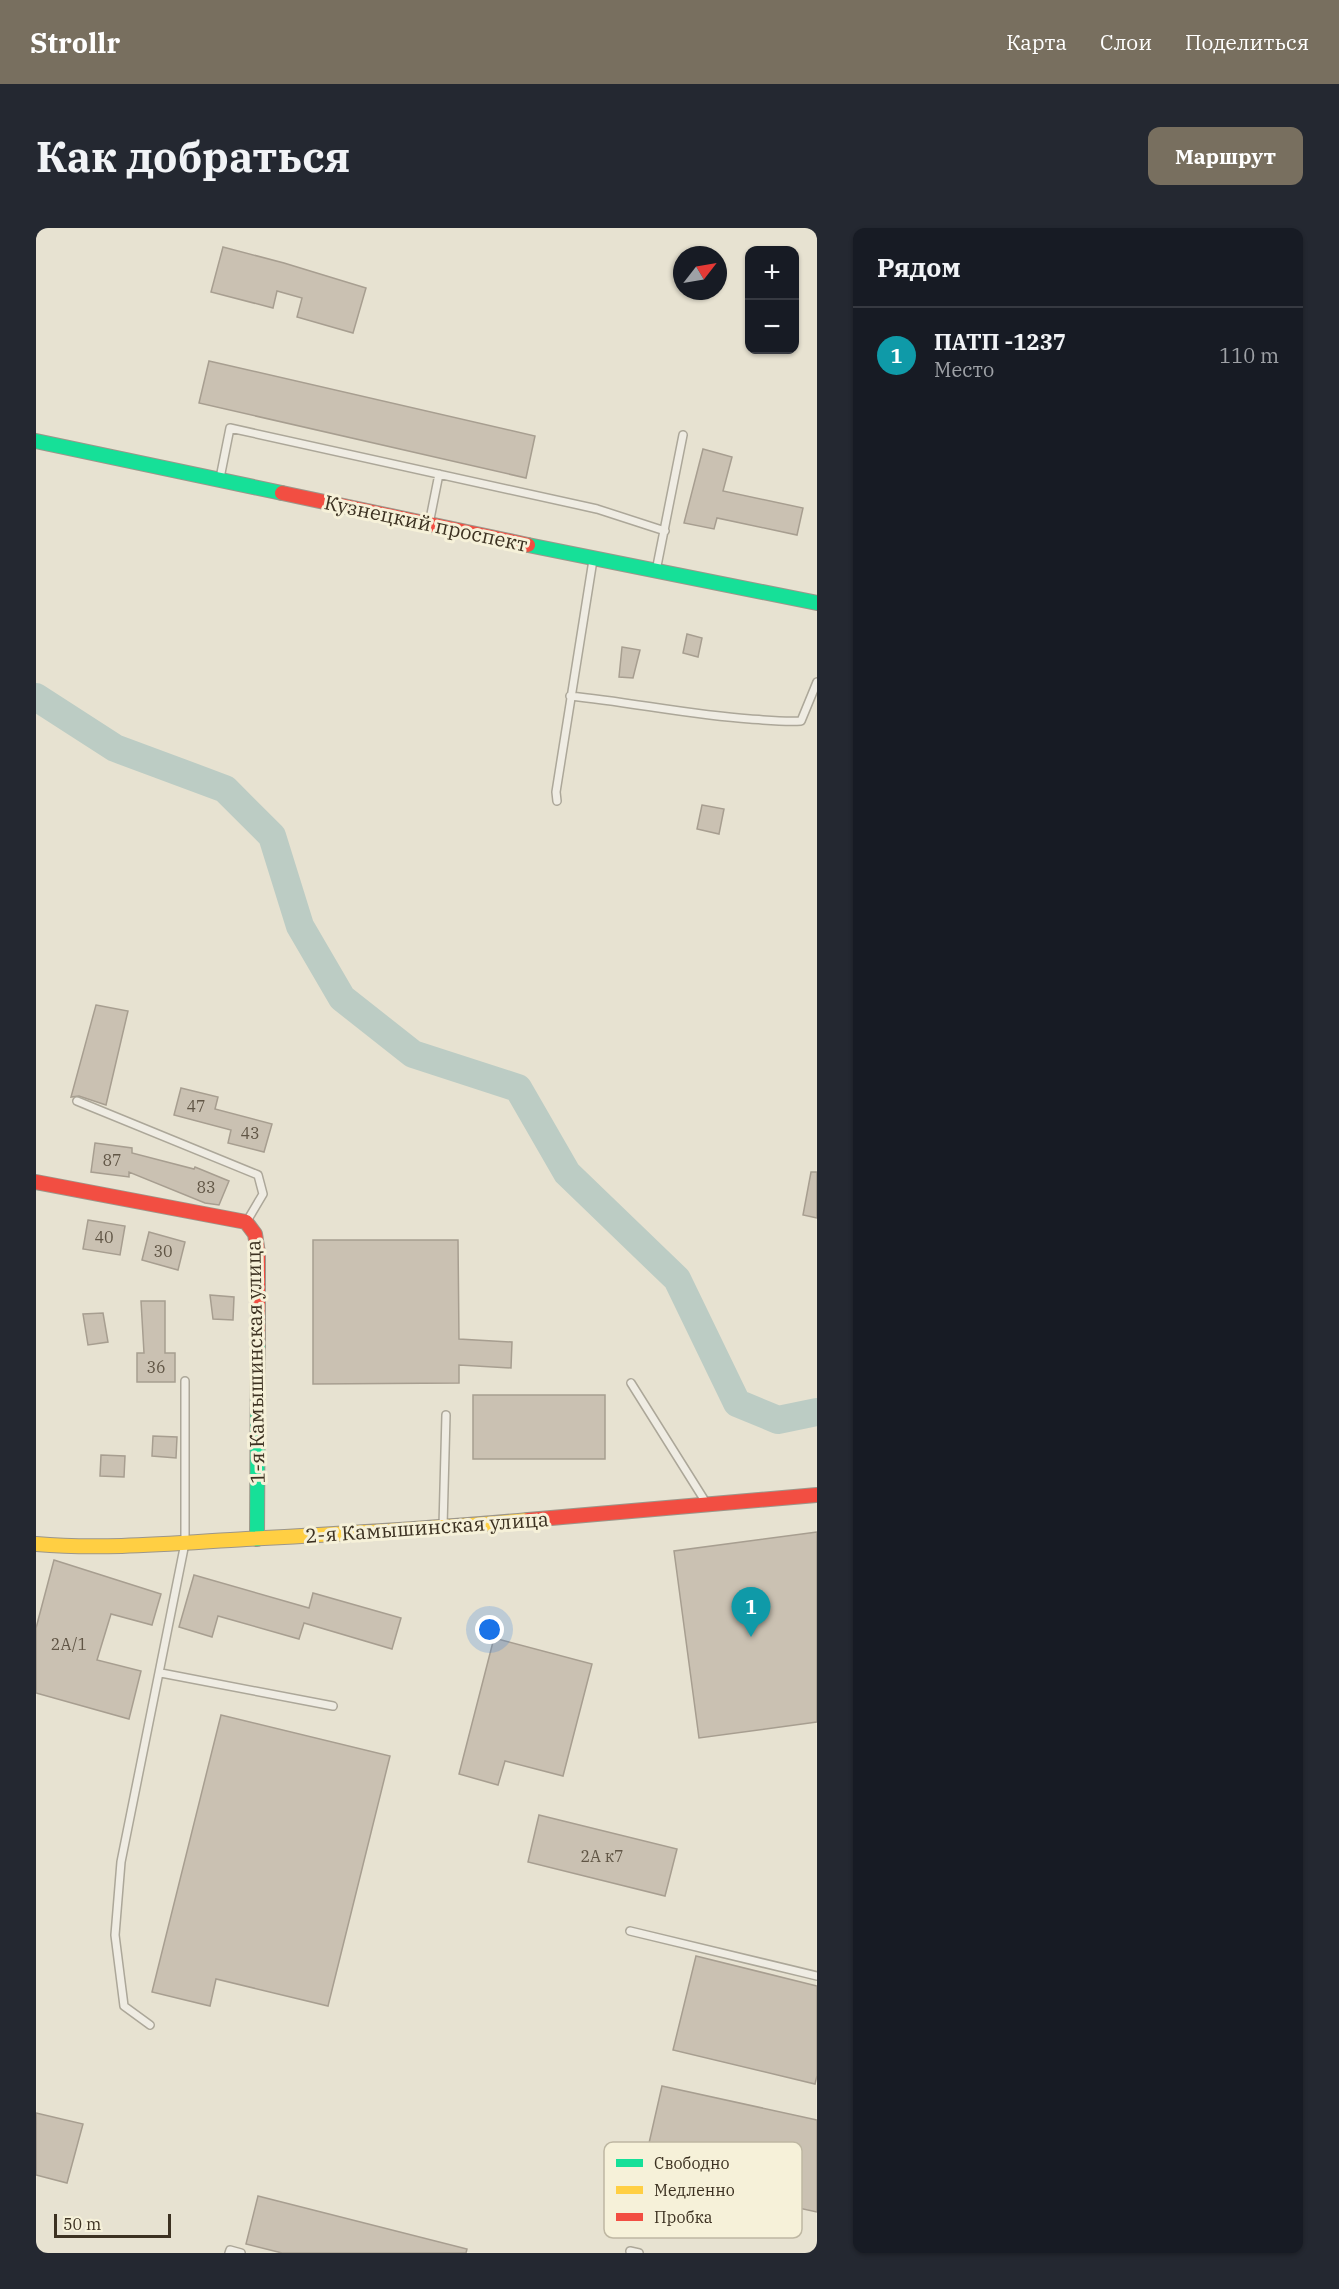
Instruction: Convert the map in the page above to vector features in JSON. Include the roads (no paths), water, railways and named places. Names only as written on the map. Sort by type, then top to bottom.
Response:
[{"type":"street","name":"Кузнецкий проспект","points":[[36,441],[220,478],[592,560],[817,603]]},
{"type":"street","name":"1-я Камышинская улица","points":[[36,1182],[246,1222],[255,1234],[258,1253],[257,1539]]},
{"type":"street","name":"2-я Камышинская улица","points":[[36,1544],[59,1546],[186,1543],[442,1528],[707,1503],[817,1496]]},
{"type":"lane","points":[[220,478],[230,428],[597,509],[665,531]]},
{"type":"lane","points":[[655,573],[683,435]]},
{"type":"lane","points":[[429,524],[439,474]]},
{"type":"lane","points":[[557,801],[556,792],[592,560]]},
{"type":"lane","points":[[570,696],[616,700],[718,717],[786,722],[801,721],[817,682]]},
{"type":"lane","points":[[77,1101],[258,1175],[263,1194],[246,1222]]},
{"type":"lane","points":[[150,2025],[124,2006],[115,1935],[121,1862],[186,1543],[185,1381]]},
{"type":"lane","points":[[632,1383],[707,1503]]},
{"type":"lane","points":[[442,1528],[446,1415]]},
{"type":"lane","points":[[160,1673],[333,1706]]},
{"type":"lane","points":[[630,1930],[817,1976]]},
{"type":"lane","points":[[229,2253],[230,2250],[241,2253]]},
{"type":"lane","points":[[630,2251],[639,2253]]},
{"type":"waterway","points":[[36,697],[115,748],[225,789],[272,836],[300,926],[342,998],[413,1054],[518,1088],[567,1173],[677,1279],[737,1403],[778,1420],[817,1412]]},
{"type":"place","name":"ПАТП -1237","points":[[751,1637]]}]
